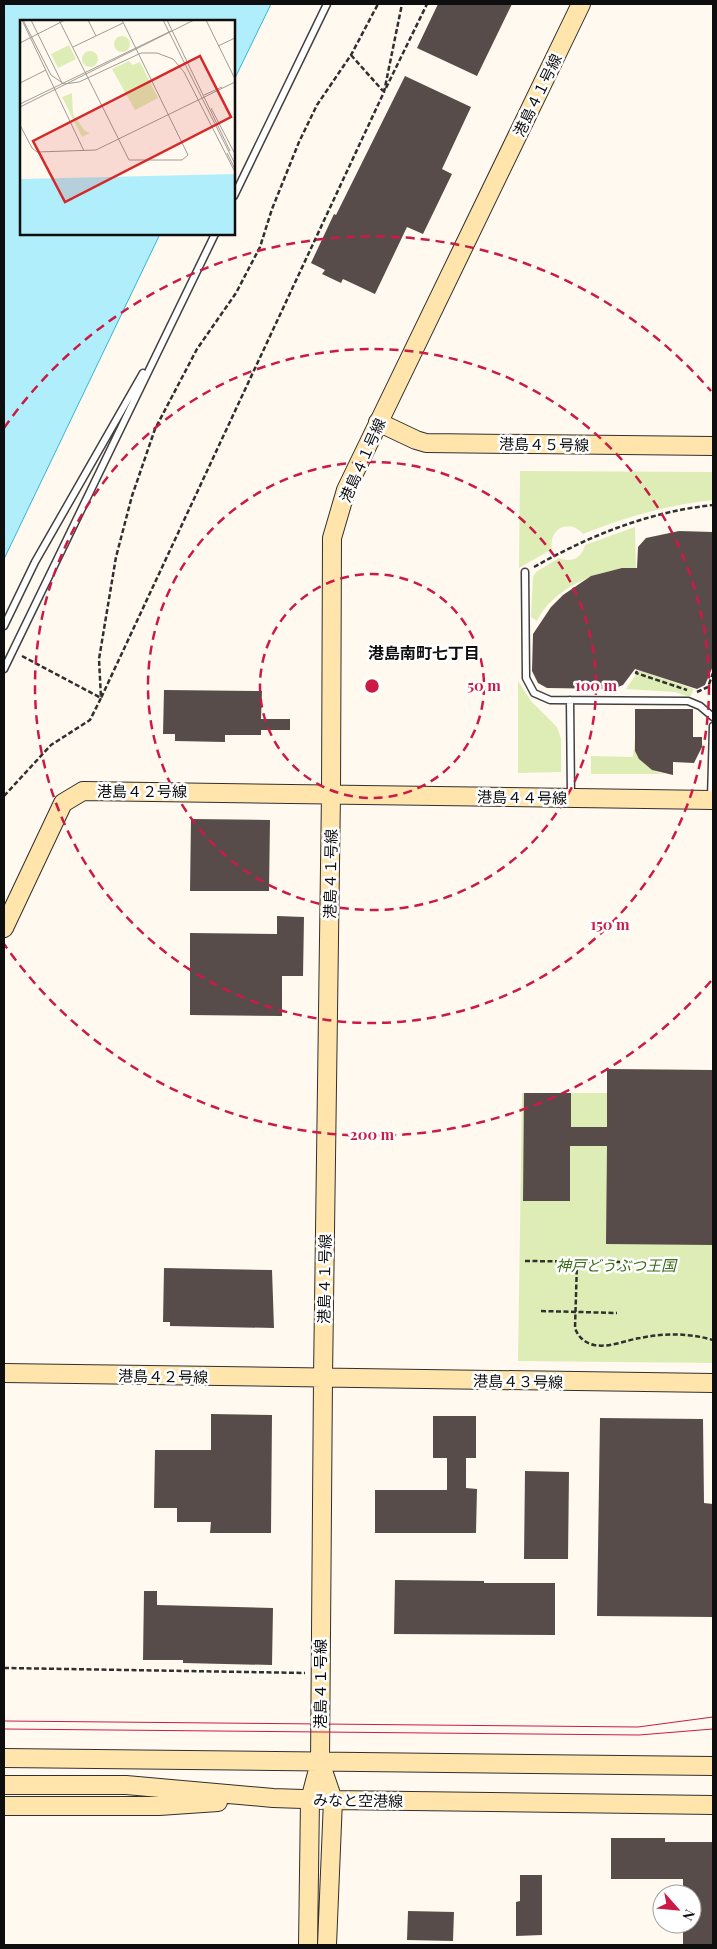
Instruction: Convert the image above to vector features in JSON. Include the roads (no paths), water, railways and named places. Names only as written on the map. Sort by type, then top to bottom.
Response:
[{"type":"street","name":"港島４１号線","points":[[308,1945],[310,1800],[320,1762],[332,538],[346,490],[582,4]]},
{"type":"street","name":"港島４５号線","points":[[378,422],[426,443],[713,446]]},
{"type":"street","name":"港島４２号線","points":[[4,928],[63,803],[83,791],[331,793]]},
{"type":"street","name":"港島４４号線","points":[[331,793],[712,800]]},
{"type":"street","name":"港島４２号線","points":[[4,1373],[323,1378]]},
{"type":"street","name":"港島４３号線","points":[[323,1378],[713,1383]]},
{"type":"street","points":[[4,1758],[713,1766]]},
{"type":"street","points":[[320,1762],[333,1800],[327,1945]]},
{"type":"street","name":"みなと空港線","points":[[4,1785],[126,1785],[310,1800],[713,1805]]},
{"type":"street","points":[[4,1806],[159,1806],[273,1798]]},
{"type":"lane","points":[[235,194],[327,4]]},
{"type":"lane","points":[[4,669],[215,235]]},
{"type":"lane","points":[[4,626],[35,562],[176,316]]},
{"type":"lane","points":[[525,572],[526,678],[531,689],[539,696],[550,700],[688,701],[700,706],[713,717]]},
{"type":"lane","points":[[570,700],[570,798]]},
{"type":"lane","points":[[712,800],[713,726]]},
{"type":"water","points":[[4,4],[271,4],[235,78],[235,20],[20,20],[20,235],[160,235],[4,559]]},
{"type":"tram line","points":[[4,1721],[638,1727],[713,1717]]},
{"type":"tram line","points":[[4,1729],[639,1735],[713,1729]]},
{"type":"district","name":"港島南町七丁目","points":[[424,652]]},
{"type":"park label","name":"神戸どうぶつ王国","points":[[616,1265]]}]
